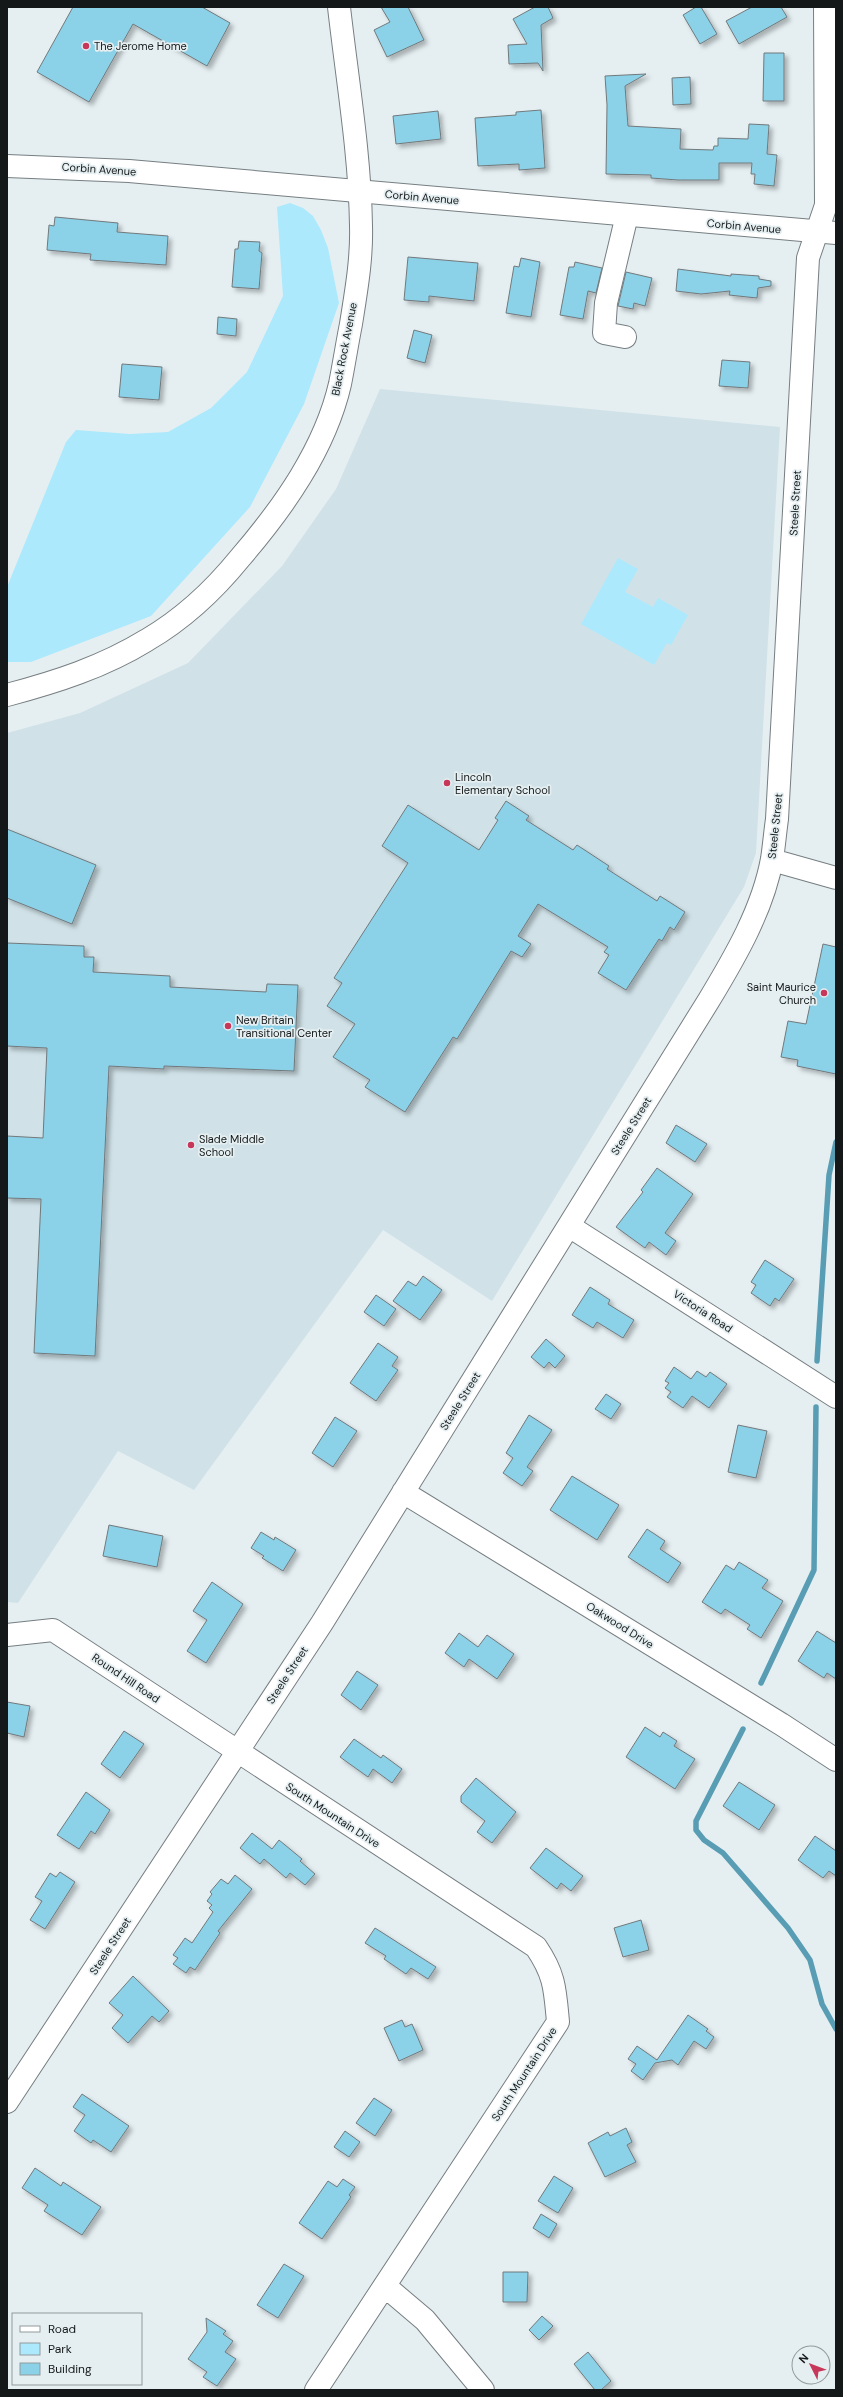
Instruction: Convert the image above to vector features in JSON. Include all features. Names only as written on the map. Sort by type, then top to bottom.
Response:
[{"type":"street","name":"Black Rock Avenue","points":[[7,695],[65,679],[105,663],[149,640],[189,610],[218,585],[262,534],[293,489],[324,429],[340,385],[359,262],[361,226],[359,191],[339,7]]},
{"type":"street","name":"Steele Street","points":[[7,2102],[322,1622],[732,961],[760,901],[772,860],[787,652],[808,258],[827,232],[825,7]]},
{"type":"street","name":"Corbin Avenue","points":[[7,166],[100,169],[827,232]]},
{"type":"street","points":[[625,337],[604,333],[606,304],[627,215]]},
{"type":"street","points":[[772,860],[836,878]]},
{"type":"street","name":"Victoria Road","points":[[569,1226],[836,1397]]},
{"type":"street","name":"Oakwood Drive","points":[[403,1492],[782,1724],[836,1760]]},
{"type":"street","name":"Round Hill Road","points":[[7,1635],[53,1630],[237,1752]]},
{"type":"street","name":"South Mountain Drive","points":[[237,1752],[536,1947],[549,1965],[555,1989],[558,2022],[316,2390]]},
{"type":"street","points":[[385,2286],[425,2320],[483,2390]]},
{"type":"shaded area","name":"Lincoln Elementary School","points":[[380,389],[780,427],[756,853],[744,887],[492,1301],[383,1230],[194,1490],[118,1451],[18,1603],[7,1602],[7,733],[80,713],[188,663],[282,566],[336,489]]},
{"type":"green space","points":[[290,203],[303,208],[313,216],[321,230],[328,248],[339,303],[304,404],[250,507],[151,616],[31,662],[7,662],[7,587],[66,442],[76,430],[130,434],[168,432],[211,408],[247,372],[283,296],[277,207]]},
{"type":"green space","points":[[618,558],[638,569],[625,592],[653,607],[658,598],[688,615],[671,645],[667,643],[654,665],[581,624]]},
{"type":"building","name":"The Jerome Home","points":[[73,7],[202,7],[230,23],[207,66],[133,24],[89,102],[37,72]]},
{"type":"building","points":[[381,7],[408,7],[424,40],[387,57],[374,30],[390,22]]},
{"type":"building","points":[[535,7],[548,7],[553,18],[541,25],[543,71],[538,63],[509,64],[508,45],[527,44],[513,19]]},
{"type":"building","points":[[696,7],[701,7],[717,34],[700,44],[683,15]]},
{"type":"building","points":[[752,7],[781,7],[787,17],[739,44],[726,21]]},
{"type":"building","points":[[764,53],[784,53],[784,101],[763,101]]},
{"type":"building","points":[[646,74],[625,86],[628,126],[681,129],[680,149],[713,150],[714,146],[718,146],[718,138],[748,139],[749,124],[769,125],[767,154],[777,155],[774,186],[754,184],[755,174],[751,174],[752,163],[719,163],[719,180],[678,180],[651,178],[651,175],[606,174],[607,105],[605,76]]},
{"type":"building","points":[[690,77],[691,104],[673,105],[672,78]]},
{"type":"building","points":[[541,110],[545,168],[519,170],[519,164],[478,166],[475,118],[516,115],[516,112]]},
{"type":"building","points":[[438,111],[441,139],[396,144],[393,116]]},
{"type":"building","points":[[55,217],[118,223],[117,232],[168,236],[166,265],[90,260],[91,254],[47,250],[49,225],[54,226]]},
{"type":"building","points":[[239,241],[260,242],[259,251],[262,253],[259,289],[232,287],[235,249],[238,249]]},
{"type":"building","points":[[408,257],[478,263],[474,301],[429,296],[429,302],[404,300]]},
{"type":"building","points":[[521,258],[540,262],[531,317],[506,313],[514,266],[519,267]]},
{"type":"building","points":[[575,262],[602,268],[596,293],[588,291],[583,319],[560,315],[569,267],[574,267]]},
{"type":"building","points":[[678,269],[731,276],[731,274],[759,276],[759,279],[771,281],[771,286],[758,288],[757,298],[729,295],[730,291],[701,294],[676,291]]},
{"type":"building","points":[[626,272],[652,278],[645,306],[634,303],[633,309],[618,306]]},
{"type":"building","points":[[218,317],[237,319],[236,336],[217,334]]},
{"type":"building","points":[[414,330],[432,335],[425,363],[407,358]]},
{"type":"building","points":[[722,360],[750,362],[748,388],[719,386]]},
{"type":"building","points":[[122,364],[162,367],[159,400],[119,397]]},
{"type":"building","points":[[506,801],[529,816],[526,820],[573,850],[577,845],[609,866],[607,869],[657,901],[660,896],[685,912],[674,930],[670,927],[662,941],[659,939],[626,990],[598,973],[609,955],[604,952],[608,947],[538,904],[518,936],[531,944],[522,957],[511,951],[457,1039],[453,1037],[405,1112],[365,1087],[370,1080],[333,1057],[355,1024],[327,1006],[342,983],[334,978],[408,863],[382,846],[408,805],[479,850],[498,820],[495,818]]},
{"type":"building","points":[[7,829],[96,865],[72,924],[7,898]]},
{"type":"building","points":[[7,943],[84,946],[84,957],[94,957],[93,972],[170,976],[170,987],[266,992],[267,984],[298,985],[294,1071],[164,1066],[164,1069],[109,1066],[95,1356],[34,1353],[41,1199],[7,1198],[7,1136],[43,1138],[47,1048],[7,1046]]},
{"type":"building","name":"Saint Maurice Church","points":[[823,944],[836,947],[836,1074],[797,1066],[798,1060],[781,1057],[788,1021],[806,1024]]},
{"type":"building","points":[[676,1125],[707,1144],[695,1162],[666,1143]]},
{"type":"building","points":[[657,1168],[693,1194],[665,1233],[676,1241],[666,1255],[649,1242],[645,1248],[616,1227],[643,1192],[641,1190]]},
{"type":"building","points":[[765,1260],[794,1279],[779,1301],[775,1298],[770,1306],[751,1293],[756,1285],[751,1282]]},
{"type":"building","points":[[423,1276],[442,1290],[420,1320],[393,1301],[408,1281],[416,1286]]},
{"type":"building","points":[[590,1287],[610,1300],[608,1304],[634,1320],[623,1338],[597,1322],[593,1328],[572,1315]]},
{"type":"building","points":[[376,1295],[396,1309],[384,1326],[364,1312]]},
{"type":"building","points":[[546,1339],[565,1356],[555,1368],[549,1362],[544,1368],[531,1357]]},
{"type":"building","points":[[378,1343],[398,1357],[392,1366],[398,1370],[376,1401],[350,1383]]},
{"type":"building","points":[[674,1367],[691,1379],[697,1371],[706,1377],[710,1372],[727,1384],[709,1408],[692,1396],[683,1408],[667,1397],[671,1392],[665,1388],[669,1383],[665,1381]]},
{"type":"building","points":[[606,1394],[621,1404],[611,1419],[595,1409]]},
{"type":"building","points":[[529,1415],[552,1430],[527,1467],[533,1471],[522,1486],[503,1473],[513,1458],[506,1453]]},
{"type":"building","points":[[335,1417],[357,1431],[333,1467],[312,1453]]},
{"type":"building","points":[[738,1425],[767,1431],[756,1478],[728,1472]]},
{"type":"building","points":[[572,1476],[619,1505],[597,1540],[550,1510]]},
{"type":"building","points":[[109,1525],[163,1536],[157,1567],[103,1556]]},
{"type":"building","points":[[647,1529],[665,1541],[660,1549],[681,1563],[668,1583],[628,1557]]},
{"type":"building","points":[[261,1532],[274,1540],[275,1537],[296,1550],[283,1571],[262,1558],[264,1556],[251,1548]]},
{"type":"building","points":[[739,1562],[768,1580],[762,1588],[783,1601],[761,1638],[747,1629],[750,1625],[725,1609],[721,1614],[702,1602],[726,1565],[734,1570]]},
{"type":"building","points":[[212,1582],[243,1604],[206,1663],[187,1651],[207,1620],[193,1611]]},
{"type":"building","points":[[817,1631],[836,1643],[836,1679],[827,1673],[824,1678],[798,1661]]},
{"type":"building","points":[[459,1633],[478,1647],[487,1635],[514,1654],[497,1679],[469,1659],[464,1667],[445,1653]]},
{"type":"building","points":[[357,1671],[378,1685],[361,1710],[341,1695]]},
{"type":"building","points":[[7,1702],[30,1706],[24,1737],[7,1733]]},
{"type":"building","points":[[645,1727],[660,1737],[663,1732],[677,1741],[674,1746],[695,1759],[675,1789],[626,1757]]},
{"type":"building","points":[[124,1731],[144,1744],[120,1778],[101,1764]]},
{"type":"building","points":[[354,1739],[381,1758],[383,1755],[402,1769],[392,1783],[373,1769],[368,1777],[340,1757]]},
{"type":"building","points":[[476,1778],[516,1812],[492,1843],[477,1832],[485,1821],[461,1802],[461,1796]]},
{"type":"building","points":[[739,1782],[775,1805],[759,1830],[723,1806]]},
{"type":"building","points":[[86,1792],[110,1810],[95,1834],[91,1831],[79,1849],[57,1835]]},
{"type":"building","points":[[252,1833],[272,1849],[279,1840],[302,1859],[300,1861],[315,1874],[305,1885],[290,1873],[286,1878],[264,1859],[260,1864],[240,1848]]},
{"type":"building","points":[[815,1836],[836,1851],[836,1876],[829,1871],[823,1878],[798,1860]]},
{"type":"building","points":[[546,1848],[583,1876],[571,1891],[561,1883],[557,1889],[530,1868]]},
{"type":"building","points":[[60,1872],[75,1882],[45,1929],[30,1920],[42,1901],[35,1897],[50,1873],[56,1877]]},
{"type":"building","points":[[235,1875],[252,1889],[218,1931],[220,1933],[195,1970],[190,1967],[186,1973],[173,1964],[178,1958],[173,1955],[185,1938],[192,1943],[213,1912],[209,1908],[212,1905],[207,1901],[212,1894],[210,1892],[221,1879],[228,1884]]},
{"type":"building","points":[[641,1920],[649,1950],[623,1957],[614,1928]]},
{"type":"building","points":[[375,1928],[436,1967],[428,1979],[411,1968],[406,1974],[384,1959],[386,1956],[365,1943]]},
{"type":"building","points":[[133,1976],[169,2011],[159,2022],[152,2016],[128,2043],[112,2028],[123,2015],[109,2003]]},
{"type":"building","points":[[688,2015],[708,2029],[706,2031],[714,2037],[706,2049],[694,2041],[678,2065],[672,2060],[655,2063],[643,2080],[631,2071],[636,2064],[628,2059],[637,2046],[657,2060]]},
{"type":"building","points":[[402,2020],[405,2027],[412,2024],[423,2050],[399,2061],[384,2028]]},
{"type":"building","points":[[82,2094],[129,2126],[111,2152],[93,2140],[91,2143],[74,2131],[85,2115],[73,2107]]},
{"type":"building","points":[[374,2098],[392,2110],[375,2136],[356,2123]]},
{"type":"building","points":[[626,2128],[632,2142],[627,2145],[636,2162],[605,2177],[588,2143],[608,2132],[610,2136]]},
{"type":"building","points":[[345,2131],[360,2142],[349,2157],[334,2147]]},
{"type":"building","points":[[35,2168],[61,2186],[63,2182],[101,2207],[82,2235],[44,2211],[48,2205],[22,2188]]},
{"type":"building","points":[[554,2176],[573,2188],[558,2213],[538,2201]]},
{"type":"building","points":[[343,2179],[355,2187],[349,2195],[351,2197],[322,2239],[299,2223],[328,2181],[337,2187]]},
{"type":"building","points":[[541,2214],[557,2224],[549,2238],[533,2228]]},
{"type":"building","points":[[284,2264],[304,2276],[278,2318],[257,2305]]},
{"type":"building","points":[[503,2272],[528,2272],[527,2302],[503,2302]]},
{"type":"building","points":[[542,2316],[553,2326],[539,2340],[529,2330]]},
{"type":"building","points":[[206,2318],[226,2331],[223,2334],[233,2341],[225,2352],[236,2359],[217,2386],[203,2377],[207,2372],[188,2359],[207,2332]]},
{"type":"building","points":[[588,2352],[611,2381],[601,2390],[595,2390],[574,2364]]},
{"type":"waterway","points":[[817,1361],[829,1175],[836,1142]]},
{"type":"waterway","points":[[761,1683],[814,1570],[816,1407]]},
{"type":"waterway","points":[[743,1729],[696,1821],[696,1830],[704,1840],[723,1853],[788,1928],[810,1960],[822,2004],[836,2029]]},
{"type":"place","name":"The Jerome Home","points":[[86,46]]},
{"type":"place","name":"Lincoln Elementary School","points":[[447,783]]},
{"type":"place","name":"Saint Maurice Church","points":[[824,993]]},
{"type":"place","name":"New Britain Transitional Center","points":[[228,1026]]},
{"type":"place","name":"Slade Middle School","points":[[191,1145]]}]
